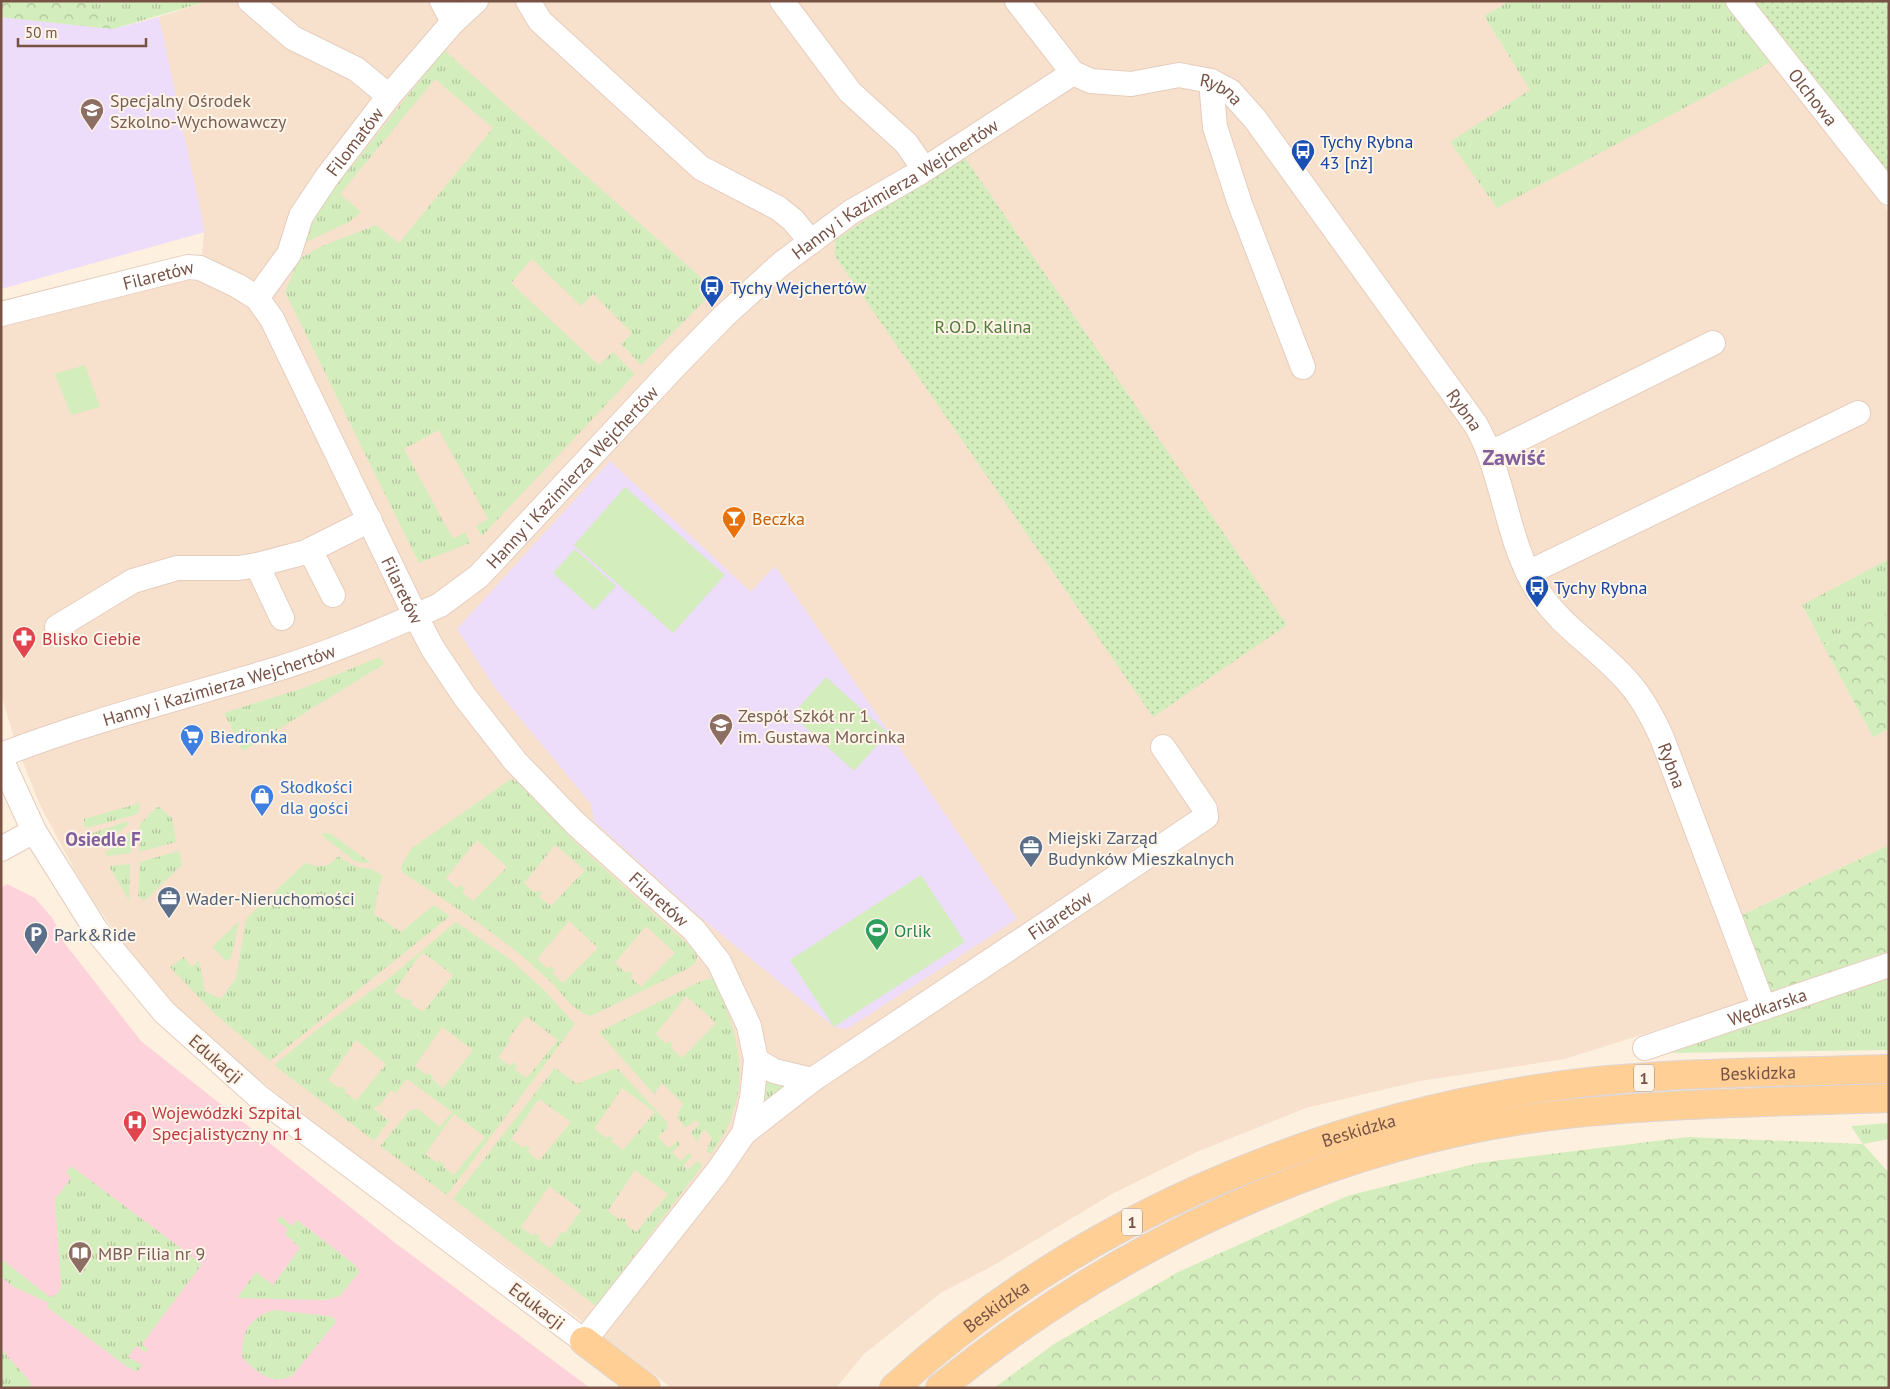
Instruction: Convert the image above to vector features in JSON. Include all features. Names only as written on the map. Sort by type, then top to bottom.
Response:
[{"type":"main road","name":"Beskidzka","points":[[894,1388],[953,1338],[1011,1296],[1086,1248],[1146,1215],[1223,1178],[1351,1131],[1472,1100],[1552,1087],[1662,1077],[1889,1069]]},
{"type":"main road","name":"Beskidzka","points":[[940,1388],[1029,1320],[1093,1279],[1160,1242],[1235,1206],[1360,1159],[1481,1128],[1556,1116],[1662,1106],[1889,1098]]},
{"type":"main road","points":[[584,1341],[646,1388]]},
{"type":"street","points":[[250,1],[293,38],[356,69],[389,96]]},
{"type":"street","points":[[442,1],[453,22]]},
{"type":"street","name":"Filomatów","points":[[257,298],[289,254],[301,216],[327,177],[389,96],[453,22],[476,1]]},
{"type":"street","points":[[528,1],[540,21],[701,168],[778,208],[793,220],[811,242]]},
{"type":"street","points":[[782,1],[850,92],[906,143],[924,169]]},
{"type":"street","points":[[1018,1],[1073,73]]},
{"type":"street","name":"Olchowa","points":[[1738,1],[1889,193]]},
{"type":"street","name":"Hanny i Kazimierza Wejchertów","points":[[1,754],[67,730],[278,668],[328,651],[416,615],[455,596],[478,576],[723,317],[781,264],[851,212],[924,169],[1073,73]]},
{"type":"street","name":"Rybna","points":[[1073,73],[1091,81],[1131,84],[1179,75],[1211,81],[1230,92],[1255,119],[1459,401],[1489,450],[1528,573],[1547,603],[1576,634],[1629,683],[1642,700],[1654,721],[1764,1008]]},
{"type":"street","points":[[1211,81],[1215,127],[1240,204],[1303,367]]},
{"type":"street","name":"Filaretów","points":[[1,314],[188,267],[200,268],[210,272],[257,298],[272,319],[433,649],[465,697],[515,761],[576,824],[694,930],[718,962],[749,1026],[756,1060],[752,1098],[744,1133]]},
{"type":"street","points":[[1489,450],[1503,447],[1713,343]]},
{"type":"street","points":[[1528,573],[1858,414]]},
{"type":"street","points":[[57,627],[132,581],[177,568],[239,568],[257,565],[310,550],[370,520]]},
{"type":"street","points":[[310,550],[332,595]]},
{"type":"street","points":[[257,565],[282,618]]},
{"type":"street","name":"Filaretów","points":[[584,1341],[718,1171],[744,1133],[812,1080],[1206,817],[1205,809],[1164,747]]},
{"type":"street","name":"Edukacji","points":[[1,759],[34,831],[96,930],[140,986],[192,1039],[260,1097],[584,1341]]},
{"type":"street","points":[[1,849],[34,831]]},
{"type":"street","name":"Wędkarska","points":[[1646,1048],[1889,965]]},
{"type":"street","points":[[756,1060],[774,1071],[812,1080]]},
{"type":"shaded area","points":[[208,1],[1510,1],[1485,17],[1530,90],[1774,60],[1889,212],[1889,559],[1802,606],[1873,737],[1889,729],[1889,845],[1742,915],[1706,821],[1688,830],[1748,1001],[1565,1059],[1420,1081],[1306,1108],[1199,1151],[1112,1194],[989,1268],[942,1292],[864,1354],[836,1388],[672,1388],[363,1159],[262,1082],[200,1030],[148,978],[96,905],[75,871],[40,805],[17,748],[1,695],[1,326],[158,282],[200,280],[204,232],[159,17]]},
{"type":"shaded area","name":"Specjalny Ośrodek Szkolno-Wychowawczy","points":[[1,17],[113,29],[159,17],[205,232],[1,289]]},
{"type":"shaded area","name":"Zespół Szkół nr 1 im. Gustawa Morcinka","points":[[610,461],[751,592],[775,566],[1017,919],[847,1029],[834,1027],[693,911],[594,821],[591,804],[495,688],[457,629]]},
{"type":"shaded area","name":"Wojewódzki Szpital Specjalistyczny nr 1","points":[[7,884],[35,898],[53,919],[66,945],[141,1041],[398,1245],[590,1388],[1,1388],[1,888]]},
{"type":"green space","points":[[1,1],[208,1],[113,29],[1,17]]},
{"type":"green space","points":[[1,1],[91,1],[90,7],[113,29],[1,17]]},
{"type":"green space","points":[[1510,1],[1745,1],[1774,60],[1497,208],[1450,142],[1530,90],[1484,16]]},
{"type":"green space","points":[[1745,1],[1889,1],[1889,180]]},
{"type":"green space","points":[[444,50],[715,290],[641,365],[621,344],[632,333],[593,294],[581,306],[532,259],[511,283],[599,365],[613,352],[635,374],[482,536],[476,526],[488,519],[439,430],[404,449],[453,539],[465,532],[470,543],[419,563],[285,292],[299,259],[320,247],[376,225],[399,243],[493,128],[435,79],[340,194],[361,212],[349,222],[304,243],[319,210],[336,186]]},
{"type":"green space","name":"R.O.D. Kalina","points":[[963,155],[1287,625],[1153,717],[835,256],[835,240]]},
{"type":"green space","points":[[85,365],[100,407],[71,415],[55,374]]},
{"type":"green space","points":[[625,487],[725,575],[673,633],[574,545]]},
{"type":"green space","points":[[575,549],[616,586],[594,610],[553,573]]},
{"type":"green space","points":[[1889,559],[1889,612],[1823,645],[1802,605]]},
{"type":"green space","points":[[1889,612],[1889,729],[1873,737],[1823,645]]},
{"type":"green space","points":[[380,657],[384,664],[243,751],[224,713],[306,687]]},
{"type":"green space","points":[[826,677],[888,733],[854,771],[792,715]]},
{"type":"green space","points":[[511,779],[517,782],[577,844],[693,949],[697,956],[696,962],[689,968],[591,1016],[585,1014],[574,1007],[551,982],[516,951],[402,872],[401,866],[412,848]],"holes":[[[477,840],[507,867],[473,901],[462,892],[465,889],[460,885],[457,888],[446,878]],[[555,845],[585,870],[551,906],[539,897],[542,893],[538,890],[535,893],[524,883]],[[569,921],[598,948],[563,983],[552,973],[555,970],[551,966],[548,969],[537,959]],[[646,926],[675,953],[641,987],[630,977],[633,974],[629,971],[626,973],[615,963]]]},
{"type":"green space","points":[[140,803],[139,811],[135,815],[84,827],[84,819]]},
{"type":"green space","points":[[158,806],[172,818],[176,842],[139,852],[140,824]]},
{"type":"green space","points":[[128,821],[129,824],[98,849],[92,836],[93,833]]},
{"type":"green space","points":[[131,832],[131,853],[107,856],[105,853]]},
{"type":"green space","points":[[320,834],[331,834],[371,863],[356,862]]},
{"type":"green space","points":[[1889,845],[1889,951],[1771,993],[1742,915]]},
{"type":"green space","points":[[179,851],[182,865],[144,901],[138,896],[140,862]]},
{"type":"green space","points":[[338,856],[356,867],[372,869],[383,876],[379,886],[374,914],[401,932],[434,905],[450,916],[270,1061],[214,1013],[170,967],[184,957],[192,967],[199,960],[205,991],[221,999],[236,978],[246,919],[305,863],[323,866],[331,863]]},
{"type":"green space","points":[[130,864],[129,901],[109,866]]},
{"type":"green space","name":"Orlik","points":[[921,875],[965,942],[834,1027],[790,960]]},
{"type":"green space","points":[[239,921],[231,959],[225,960],[212,947]]},
{"type":"green space","points":[[456,922],[511,960],[545,991],[575,1024],[447,1195],[380,1146],[410,1110],[418,1109],[440,1127],[452,1112],[407,1079],[396,1093],[391,1090],[379,1106],[377,1105],[374,1109],[389,1121],[374,1141],[274,1065],[318,1029],[388,979]],"holes":[[[422,952],[453,975],[423,1012],[411,1004],[412,1001],[408,998],[406,1000],[394,991]],[[526,1016],[558,1040],[527,1078],[515,1070],[517,1066],[513,1062],[510,1066],[498,1057],[510,1041],[508,1039]],[[442,1027],[473,1050],[443,1088],[432,1079],[433,1077],[429,1073],[426,1075],[415,1066]],[[356,1040],[386,1064],[356,1101],[345,1093],[346,1090],[341,1086],[339,1088],[328,1080]],[[454,1114],[485,1137],[454,1175],[443,1167],[444,1164],[439,1160],[437,1163],[425,1154]]]},
{"type":"green space","points":[[1889,977],[1889,1050],[1670,1053]]},
{"type":"green space","points":[[713,978],[731,1023],[737,1045],[739,1068],[734,1111],[725,1133],[711,1154],[706,1151],[712,1138],[704,1129],[697,1141],[690,1133],[700,1124],[696,1120],[686,1128],[677,1117],[683,1104],[662,1083],[654,1094],[599,1032],[701,981]],"holes":[[[686,996],[716,1023],[682,1058],[671,1048],[673,1045],[669,1041],[666,1044],[656,1034]]]},
{"type":"green space","points":[[555,1068],[577,1084],[613,1069],[618,1069],[667,1122],[667,1128],[658,1137],[669,1148],[678,1141],[680,1144],[672,1152],[680,1161],[689,1153],[692,1156],[684,1165],[687,1170],[698,1161],[702,1166],[596,1306],[453,1199]],"holes":[[[622,1088],[655,1112],[623,1150],[611,1141],[613,1138],[611,1136],[607,1138],[594,1129]],[[539,1099],[571,1122],[539,1161],[528,1152],[530,1148],[526,1145],[523,1148],[511,1139]],[[635,1170],[668,1194],[636,1232],[625,1224],[627,1221],[622,1217],[620,1220],[608,1211]],[[549,1186],[581,1210],[565,1233],[562,1232],[550,1248],[538,1239],[540,1236],[535,1233],[533,1236],[521,1227]]]},
{"type":"green space","points":[[761,1072],[793,1084],[753,1116]]},
{"type":"green space","points":[[1889,1123],[1889,1139],[1863,1144],[1851,1126]]},
{"type":"green space","points":[[1688,1137],[1863,1144],[1889,1173],[1889,1388],[994,1388],[1054,1344],[1178,1272],[1347,1196],[1478,1163]]},
{"type":"green space","points":[[71,1166],[202,1264],[142,1344],[148,1349],[145,1352],[136,1346],[128,1357],[142,1365],[137,1372],[126,1366],[47,1307],[49,1303],[14,1287],[1,1277],[1,1259],[50,1297],[56,1295],[61,1288],[55,1199],[71,1178],[66,1173]]},
{"type":"green space","points":[[280,1216],[292,1226],[297,1220],[355,1265],[359,1272],[340,1296],[326,1300],[237,1298],[256,1272],[273,1285],[300,1248],[285,1234],[288,1229],[277,1221]]},
{"type":"green space","points":[[274,1310],[328,1316],[334,1318],[336,1322],[293,1375],[279,1379],[265,1376],[242,1357],[245,1333],[253,1321]]},
{"type":"green space","points":[[1,1349],[28,1379],[32,1388],[1,1388]]},
{"type":"place","name":"Specjalny Ośrodek Szkolno-Wychowawczy","points":[[92,131]]},
{"type":"place","name":"Tychy Rybna 43 [nż]","points":[[1303,172]]},
{"type":"place","name":"Tychy Wejchertów","points":[[712,308]]},
{"type":"place","name":"Beczka","points":[[734,539]]},
{"type":"place","name":"Tychy Rybna","points":[[1537,608]]},
{"type":"place","name":"Blisko Ciebie","points":[[24,659]]},
{"type":"place","name":"Zespół Szkół nr 1 im. Gustawa Morcinka","points":[[721,746]]},
{"type":"place","name":"Biedronka","points":[[192,757]]},
{"type":"place","name":"Słodkości dla gości","points":[[262,817]]},
{"type":"place","name":"Miejski Zarząd Budynków Mieszkalnych","points":[[1031,868]]},
{"type":"place","name":"Wader-Nieruchomości","points":[[169,919]]},
{"type":"place","name":"Orlik","points":[[877,951]]},
{"type":"place","name":"Park&Ride","points":[[36,955]]},
{"type":"place","name":"Wojewódzki Szpital Specjalistyczny nr 1","points":[[135,1143]]},
{"type":"place","name":"MBP Filia nr 9","points":[[80,1274]]},
{"type":"district","name":"Zawiść","points":[[1514,457]]},
{"type":"district","name":"Osiedle F","points":[[103,839]]}]
